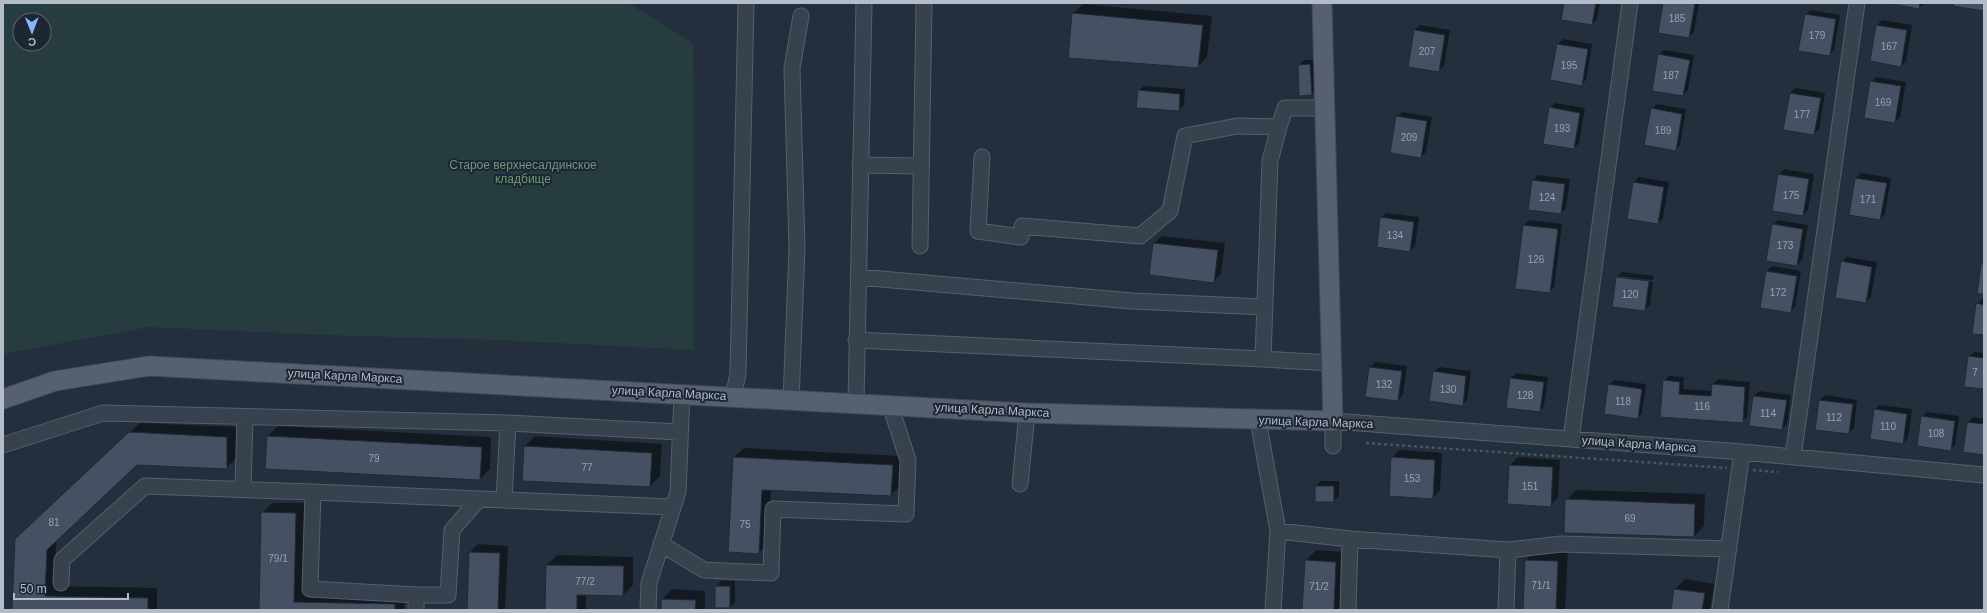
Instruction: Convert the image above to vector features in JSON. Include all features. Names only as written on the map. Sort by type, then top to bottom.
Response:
[{"type":"main road","points":[[1322,3],[1333,421]]},
{"type":"main road","name":"улица Карла Маркса","points":[[3,399],[55,381],[149,366],[1027,413],[1333,421]]},
{"type":"street","points":[[733,397],[738,374],[746,3]]},
{"type":"street","points":[[856,403],[856,340],[864,3]]},
{"type":"street","points":[[920,246],[920,166],[924,3]]},
{"type":"street","points":[[1571,439],[1630,3]]},
{"type":"street","points":[[1793,457],[1857,3]]},
{"type":"street","points":[[791,400],[797,248],[792,68],[801,16]]},
{"type":"street","points":[[1263,359],[1270,161],[1285,108],[1325,108]]},
{"type":"street","points":[[982,157],[978,232],[1021,237],[1022,226],[1140,236],[1170,211],[1185,136],[1236,126],[1279,127]]},
{"type":"street","points":[[860,165],[920,166]]},
{"type":"street","points":[[858,277],[1132,301],[1264,307]]},
{"type":"street","points":[[856,340],[1331,363]]},
{"type":"street","points":[[648,610],[649,583],[678,492],[682,394]]},
{"type":"street","points":[[661,544],[704,570],[771,574],[773,509],[906,514],[908,460],[890,405]]},
{"type":"street","points":[[3,445],[103,413],[508,423],[680,432]]},
{"type":"street","points":[[1020,484],[1027,413]]},
{"type":"street","points":[[243,489],[245,416]]},
{"type":"street","points":[[1258,420],[1278,531],[1273,610]]},
{"type":"street","points":[[1333,421],[1333,446]]},
{"type":"street","name":"улица Карла Маркса","points":[[1333,421],[1742,452],[1984,475]]},
{"type":"street","points":[[504,500],[508,423]]},
{"type":"street","points":[[1720,610],[1742,452]]},
{"type":"street","points":[[61,583],[62,560],[145,486],[479,498],[673,507]]},
{"type":"street","points":[[313,492],[310,589],[416,595],[448,595],[452,530],[479,498]]},
{"type":"street","points":[[1278,531],[1350,539],[1508,550],[1561,544],[1729,549]]},
{"type":"street","points":[[1348,610],[1350,539]]},
{"type":"street","points":[[1506,610],[1508,550]]},
{"type":"street","points":[[416,595],[416,610]]},
{"type":"path","points":[[1366,443],[1779,472]]},
{"type":"green space","name":"Старое верхнесалдинское кладбище","points":[[3,3],[628,3],[693,43],[694,350],[500,340],[326,335],[149,327],[3,354]]},
{"type":"building","points":[[1564,3],[1596,3],[1592,25],[1561,20]]},
{"type":"building","points":[[1663,3],[1695,3],[1689,38],[1658,33]]},
{"type":"building","points":[[1888,3],[1920,3],[1919,9]]},
{"type":"building","points":[[1954,3],[1984,3],[1984,11],[1953,6]]},
{"type":"building","points":[[1072,13],[1203,25],[1198,68],[1068,58]]},
{"type":"building","points":[[1805,14],[1836,19],[1830,56],[1798,51]]},
{"type":"building","points":[[1876,25],[1907,30],[1901,67],[1870,61]]},
{"type":"building","points":[[1414,30],[1445,35],[1439,72],[1408,67]]},
{"type":"building","points":[[1557,44],[1588,49],[1582,86],[1550,80]]},
{"type":"building","points":[[1658,54],[1690,60],[1683,96],[1652,91]]},
{"type":"building","points":[[1310,64],[1312,95],[1299,96],[1298,65]]},
{"type":"building","points":[[1870,81],[1901,86],[1895,123],[1864,118]]},
{"type":"building","points":[[1138,90],[1180,94],[1179,111],[1136,108]]},
{"type":"building","points":[[1790,93],[1821,98],[1814,135],[1783,130]]},
{"type":"building","points":[[1549,107],[1580,113],[1574,149],[1543,144]]},
{"type":"building","points":[[1651,108],[1682,114],[1676,151],[1644,145]]},
{"type":"building","points":[[1396,116],[1427,121],[1421,158],[1390,153]]},
{"type":"building","points":[[1778,174],[1809,179],[1803,216],[1772,211]]},
{"type":"building","points":[[1855,178],[1887,183],[1880,220],[1849,215]]},
{"type":"building","points":[[1532,180],[1565,184],[1561,214],[1528,210]]},
{"type":"building","points":[[1633,182],[1664,187],[1658,224],[1627,219]]},
{"type":"building","points":[[1380,217],[1414,222],[1410,252],[1377,247]]},
{"type":"building","points":[[1772,224],[1803,229],[1797,266],[1766,261]]},
{"type":"building","points":[[1523,225],[1558,229],[1550,293],[1515,289]]},
{"type":"building","points":[[1153,243],[1218,250],[1214,283],[1149,275]]},
{"type":"building","points":[[1841,261],[1872,267],[1866,303],[1835,298]]},
{"type":"building","points":[[1981,264],[1984,264],[1984,294],[1977,294]]},
{"type":"building","points":[[1766,271],[1797,276],[1791,313],[1760,308]]},
{"type":"building","points":[[1616,277],[1649,281],[1645,311],[1612,307]]},
{"type":"building","points":[[1976,303],[1984,305],[1984,335],[1972,334]]},
{"type":"building","points":[[1968,356],[1984,358],[1984,389],[1964,387]]},
{"type":"building","points":[[1369,367],[1402,371],[1398,401],[1365,397]]},
{"type":"building","points":[[1433,371],[1466,376],[1463,406],[1429,401]]},
{"type":"building","points":[[1510,378],[1544,382],[1540,412],[1506,408]]},
{"type":"building","points":[[1663,380],[1680,382],[1679,394],[1711,396],[1712,384],[1745,387],[1743,423],[1660,417]]},
{"type":"building","points":[[1608,384],[1642,389],[1638,419],[1604,414]]},
{"type":"building","points":[[1753,396],[1787,400],[1782,430],[1749,426]]},
{"type":"building","points":[[1819,400],[1853,404],[1849,434],[1815,430]]},
{"type":"building","points":[[1874,409],[1907,414],[1903,444],[1870,439]]},
{"type":"building","points":[[1921,416],[1955,421],[1951,451],[1917,446]]},
{"type":"building","points":[[1967,422],[1984,424],[1984,455],[1963,452]]},
{"type":"building","points":[[129,432],[227,437],[227,469],[137,465],[47,550],[45,596],[148,598],[148,610],[12,610],[15,539]]},
{"type":"building","points":[[267,436],[482,447],[480,480],[265,469]]},
{"type":"building","points":[[524,446],[652,453],[650,487],[522,481]]},
{"type":"building","points":[[733,457],[893,465],[891,496],[762,490],[759,554],[728,552]]},
{"type":"building","points":[[1391,457],[1435,460],[1433,499],[1389,496]]},
{"type":"building","points":[[1509,465],[1553,467],[1551,507],[1507,504]]},
{"type":"building","points":[[1315,486],[1334,486],[1334,502],[1315,502]]},
{"type":"building","points":[[1565,499],[1695,504],[1694,537],[1564,533]]},
{"type":"building","points":[[261,512],[296,513],[294,602],[395,604],[395,610],[259,610]]},
{"type":"building","points":[[469,552],[500,553],[498,610],[467,610]]},
{"type":"building","points":[[1305,560],[1336,562],[1334,610],[1302,610]]},
{"type":"building","points":[[1525,560],[1558,561],[1556,610],[1523,610]]},
{"type":"building","points":[[546,565],[624,566],[623,596],[577,595],[577,610],[545,610]]},
{"type":"building","points":[[715,586],[730,586],[730,608],[715,608]]},
{"type":"building","points":[[1674,589],[1705,593],[1702,610],[1671,610]]},
{"type":"building","points":[[661,599],[696,600],[695,610],[661,610]]}]
